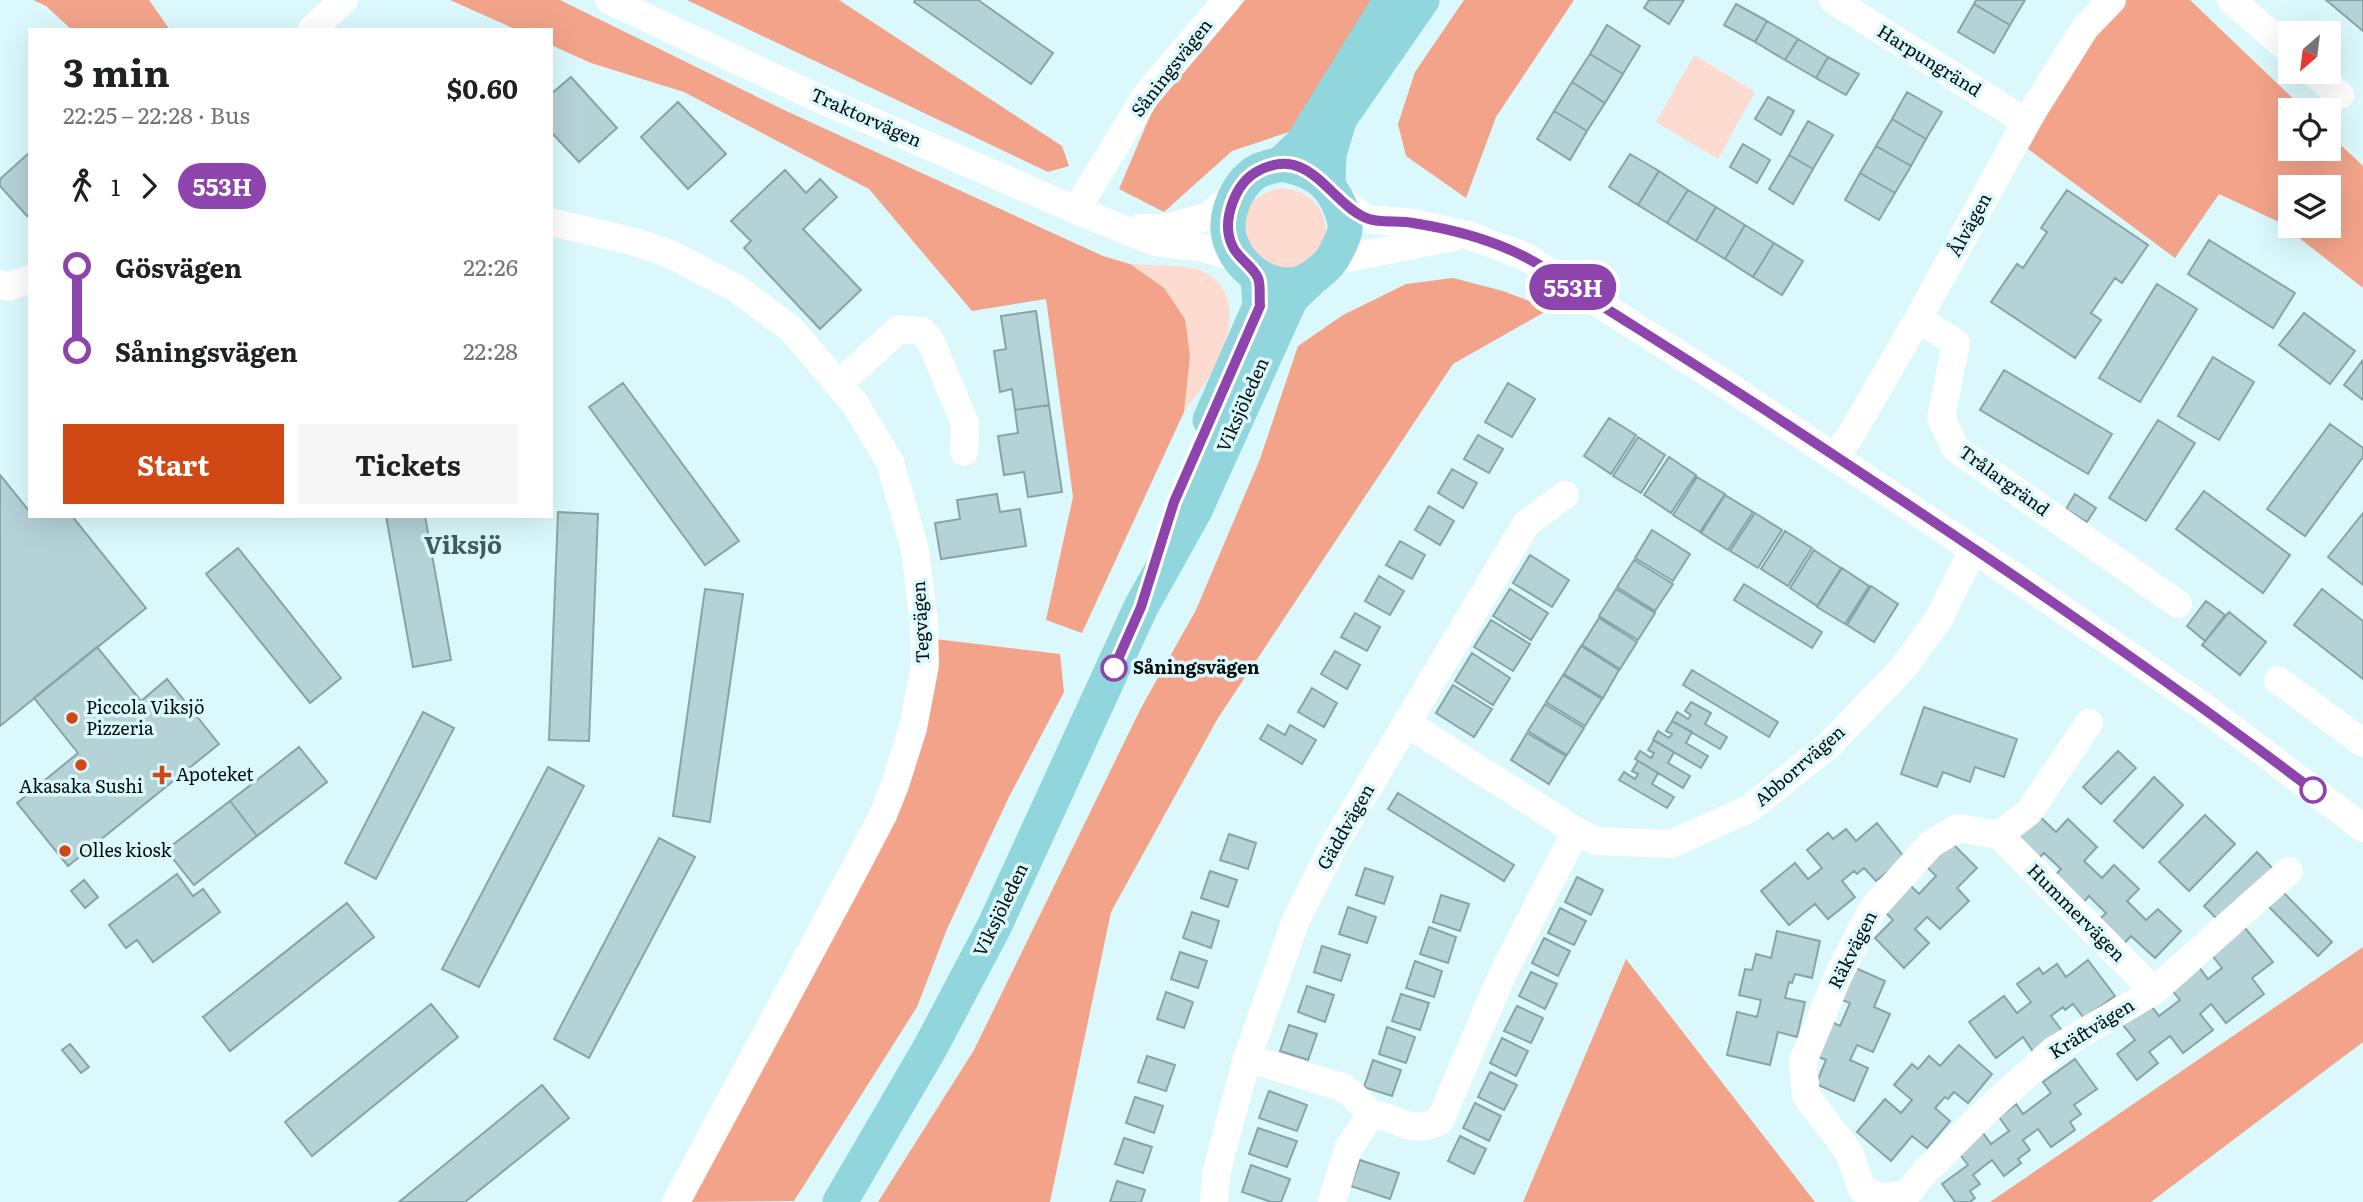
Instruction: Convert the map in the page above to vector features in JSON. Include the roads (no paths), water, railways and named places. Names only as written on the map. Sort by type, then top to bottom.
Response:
[{"type":"main road","points":[[1391,0],[1302,144],[1281,164],[1256,172],[1238,190],[1228,217],[1230,243],[1250,269],[1276,285],[1290,285],[1321,270],[1345,231],[1343,216],[1333,192],[1329,154],[1340,118],[1422,0]]},
{"type":"main road","points":[[1281,164],[1300,167],[1316,175],[1333,192]]},
{"type":"main road","name":"Viksjöleden","points":[[1141,607],[1174,502],[1260,306],[1250,269]]},
{"type":"main road","name":"Viksjöleden","points":[[840,1202],[930,1048],[994,926],[1141,607],[1195,510],[1291,298],[1321,270]]},
{"type":"street","points":[[313,28],[344,0]]},
{"type":"street","name":"Traktorvägen","points":[[609,0],[820,99],[1076,210],[1155,242],[1205,248],[1250,269]]},
{"type":"street","name":"Såningsvägen","points":[[1076,210],[1147,94],[1227,0]]},
{"type":"street","name":"Harpungränd","points":[[1833,0],[2026,122]]},
{"type":"street","name":"Ålvägen","points":[[1835,456],[1852,433],[1918,319],[2026,122],[2085,28],[2112,0]]},
{"type":"street","points":[[2231,0],[2278,41]]},
{"type":"street","points":[[2327,84],[2340,95]]},
{"type":"street","name":"Traktorvägen","points":[[1126,228],[1167,229],[1209,216],[1238,190]]},
{"type":"street","points":[[1333,192],[1367,219],[1413,223],[1468,235],[1526,257],[1835,456],[1973,549],[2208,710],[2363,828]]},
{"type":"street","name":"Tegvägen","points":[[553,222],[635,242],[668,253],[736,288],[791,329],[855,404],[890,462],[915,550],[924,623],[925,665],[913,728],[895,786],[883,815],[676,1202]]},
{"type":"street","points":[[1321,270],[1468,235]]},
{"type":"street","points":[[0,284],[8,287],[28,280]]},
{"type":"street","name":"Trålargränd","points":[[1918,319],[1956,343],[1941,418],[1955,448],[2178,604]]},
{"type":"street","points":[[839,384],[899,329],[922,331],[931,342],[965,424],[964,452]]},
{"type":"street","name":"Gäddvägen","points":[[1214,1202],[1216,1174],[1247,1058],[1296,920],[1336,841],[1526,524],[1565,495]]},
{"type":"street","name":"Abborrvägen","points":[[1408,724],[1596,841],[1671,844],[1749,809],[1828,746],[1904,667],[1940,617],[1973,549]]},
{"type":"street","points":[[2278,680],[2363,743]]},
{"type":"street","points":[[1999,835],[2029,812],[2089,723]]},
{"type":"street","name":"Räkvägen","points":[[1862,1189],[1849,1152],[1806,1097],[1803,1061],[1839,974],[1872,908],[1931,844],[1949,833],[1958,828],[1999,835]]},
{"type":"street","points":[[1247,1058],[1342,1087],[1371,1114],[1416,1128],[1427,1127],[1440,1121],[1503,973],[1576,831]]},
{"type":"street","name":"Hummervägen","points":[[1999,835],[2154,991]]},
{"type":"street","name":"Kräftvägen","points":[[1862,1189],[1883,1198],[1908,1193],[1922,1175],[1983,1114],[2054,1050],[2154,991],[2289,871]]},
{"type":"street","points":[[1332,1202],[1348,1149],[1371,1114]]},
{"type":"place","name":"Såningsvägen","points":[[1114,668]]},
{"type":"place","name":"Piccola Viksjö Pizzeria","points":[[72,718]]},
{"type":"place","name":"Akasaka Sushi","points":[[81,765]]},
{"type":"place","name":"Apoteket","points":[[162,775]]},
{"type":"place","name":"Olles kiosk","points":[[65,851]]},
{"type":"district","name":"Viksjö","points":[[463,546]]}]
